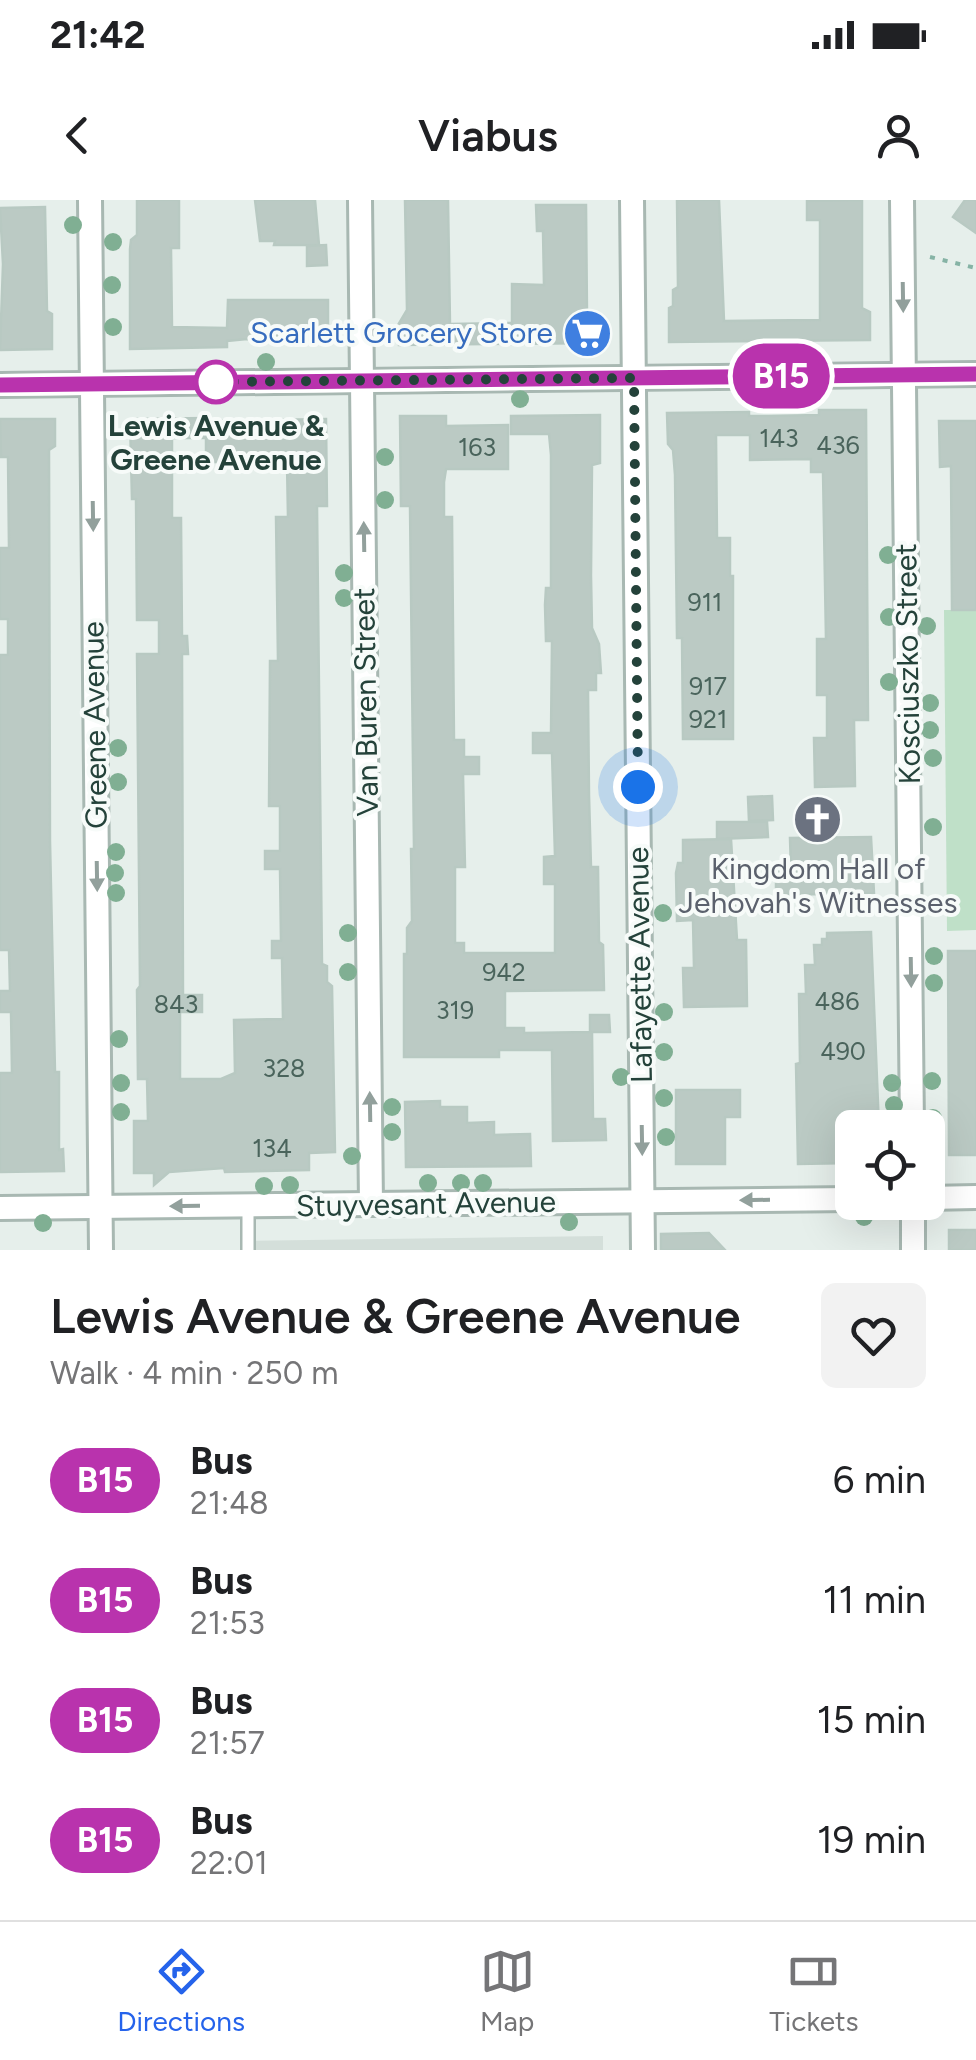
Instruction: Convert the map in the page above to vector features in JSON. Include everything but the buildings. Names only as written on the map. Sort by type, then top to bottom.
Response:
[{"type":"street","name":"Greene Avenue","points":[[90,200],[101,1250]]},
{"type":"street","name":"Van Buren Street","points":[[360,200],[371,1204]]},
{"type":"street","name":"Lafayette Avenue","points":[[632,200],[643,1250]]},
{"type":"street","name":"Kosciuszko Street","points":[[902,200],[912,1110]]},
{"type":"street","points":[[0,385],[976,374]]},
{"type":"street","points":[[945,1198],[976,1198]]},
{"type":"street","name":"Stuyvesant Avenue","points":[[0,1208],[835,1199]]},
{"type":"street","points":[[913,1220],[914,1250]]},
{"type":"lane","points":[[248,1206],[248,1250]]},
{"type":"path","points":[[930,257],[976,268]]},
{"type":"shaded area","points":[[603,1236],[603,1250],[243,1250],[243,1241]]},
{"type":"green space","points":[[944,610],[976,610],[976,930],[947,931]]},
{"type":"bus line","name":"B15","points":[[0,385],[976,374]]},
{"type":"place","name":"Scarlett Grocery Store","points":[[588,333]]},
{"type":"place","name":"Lewis Avenue & Greene Avenue","points":[[216,382]]},
{"type":"place","name":"Kingdom Hall of Jehovah's Witnesses","points":[[818,820]]},
{"type":"route","points":[[216,382],[634,378],[638,787]]}]
